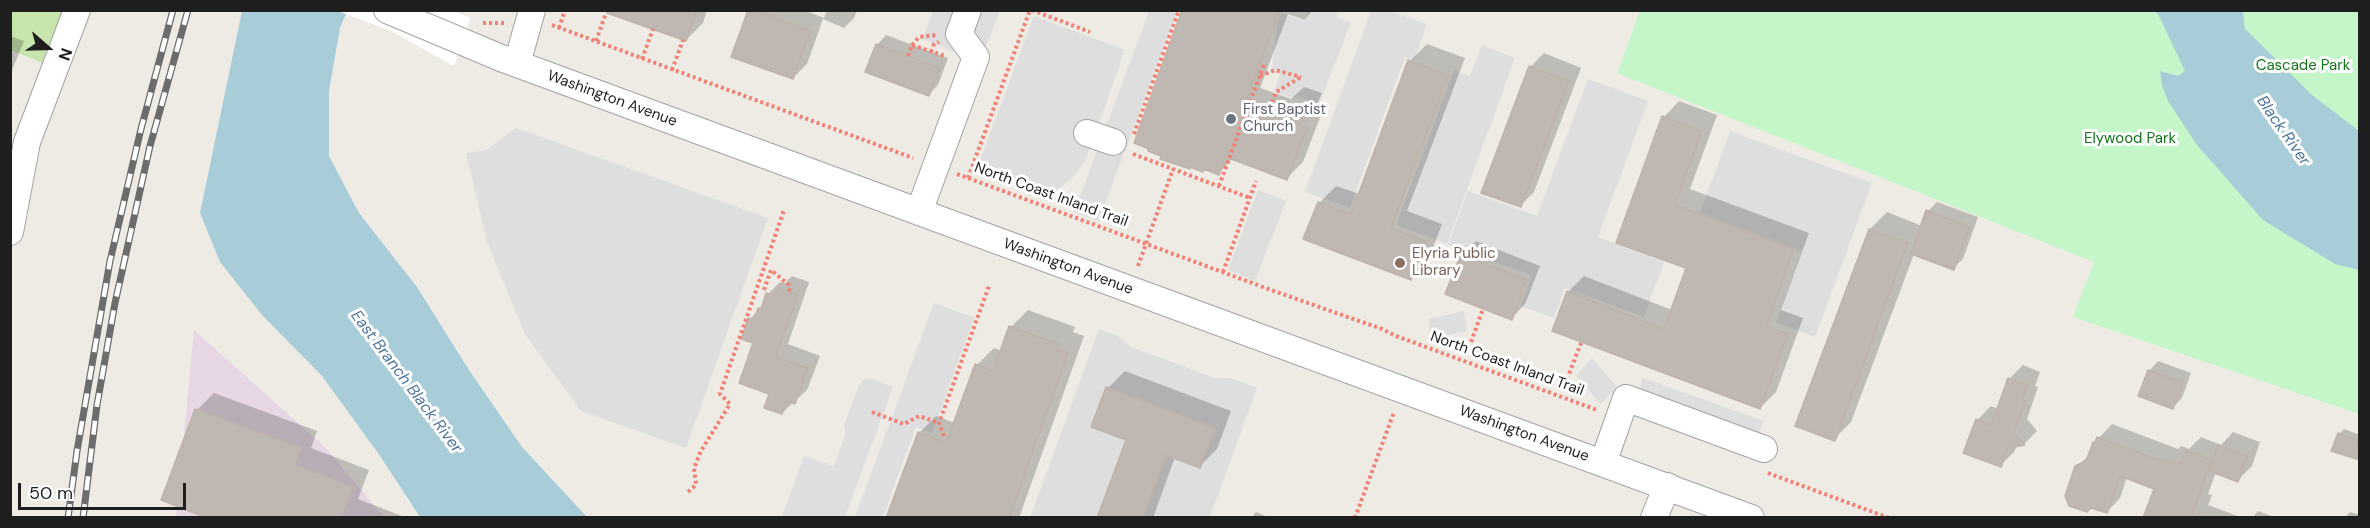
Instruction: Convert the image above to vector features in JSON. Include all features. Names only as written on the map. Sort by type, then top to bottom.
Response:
[{"type":"street","points":[[10,231],[27,142],[76,10]]},
{"type":"street","name":"Washington Avenue","points":[[387,10],[470,33],[517,63],[1667,486],[1701,509],[1751,518]]},
{"type":"street","points":[[919,212],[976,57],[959,34],[968,10]]},
{"type":"street","points":[[517,63],[530,16]]},
{"type":"street","points":[[1087,133],[1124,145]]},
{"type":"street","points":[[1603,463],[1626,398],[1764,449]]},
{"type":"street","points":[[1654,518],[1667,486]]},
{"type":"path","points":[[559,28],[565,10]]},
{"type":"path","points":[[968,178],[1031,10],[1090,32]]},
{"type":"path","points":[[1179,10],[1124,145],[1173,169],[1250,198]]},
{"type":"path","points":[[596,41],[606,13]]},
{"type":"path","name":"North Coast Inland Trail","points":[[470,33],[530,16],[1619,418]]},
{"type":"path","points":[[642,59],[652,29]]},
{"type":"path","points":[[908,56],[912,45],[924,35]]},
{"type":"path","points":[[672,70],[683,40]]},
{"type":"path","points":[[931,52],[934,44]]},
{"type":"path","points":[[912,45],[943,56],[955,56]]},
{"type":"path","points":[[1219,186],[1264,64]]},
{"type":"path","points":[[1259,76],[1275,70],[1301,77],[1276,92],[1270,108]]},
{"type":"path","points":[[1138,266],[1173,169]]},
{"type":"path","points":[[1223,272],[1256,181]]},
{"type":"path","points":[[688,492],[696,485],[694,468],[701,451],[729,405],[720,394],[784,210]]},
{"type":"path","points":[[765,266],[789,285],[790,292]]},
{"type":"path","points":[[764,290],[771,270]]},
{"type":"path","points":[[944,436],[939,423],[989,286]]},
{"type":"path","points":[[1471,342],[1484,309]]},
{"type":"path","points":[[1567,379],[1581,343]]},
{"type":"path","points":[[1355,518],[1395,409]]},
{"type":"path","points":[[872,412],[904,424],[920,416],[939,423]]},
{"type":"path","points":[[1872,511],[1889,518]]},
{"type":"shaded area","points":[[933,11],[1000,11],[980,62],[922,39]]},
{"type":"shaded area","points":[[1149,11],[1177,11],[1099,221],[1074,212]]},
{"type":"shaded area","points":[[1308,11],[1339,11],[1337,17],[1351,22],[1319,105],[1297,96],[1294,99],[1274,92],[1280,74],[1272,69],[1277,23],[1281,13],[1304,21]]},
{"type":"shaded area","points":[[1371,11],[1390,11],[1427,24],[1414,60],[1405,57],[1350,208],[1305,192]]},
{"type":"shaded area","points":[[1034,16],[1125,50],[1085,162],[1074,176],[1058,189],[1055,195],[978,166]]},
{"type":"shaded area","points":[[1482,45],[1515,58],[1447,244],[1396,225],[1454,70],[1470,76]]},
{"type":"shaded area","points":[[1588,79],[1648,101],[1598,237],[1664,262],[1644,317],[1565,288],[1554,318],[1521,306],[1531,275],[1448,245],[1468,191],[1537,216]]},
{"type":"shaded area","points":[[516,128],[768,218],[686,448],[581,411],[525,334],[487,242],[466,153],[486,150]]},
{"type":"shaded area","points":[[1730,131],[1872,183],[1815,337],[1776,322],[1802,251],[1700,213]]},
{"type":"shaded area","points":[[1258,190],[1286,201],[1255,281],[1228,270]]},
{"type":"shaded area","points":[[934,303],[974,318],[932,433],[916,427],[883,517],[855,517]]},
{"type":"shaded area","points":[[1464,311],[1467,331],[1430,339],[1429,319]]},
{"type":"shaded area","points":[[1099,329],[1118,336],[1131,347],[1215,378],[1230,378],[1257,388],[1210,517],[1143,517],[1162,466],[1157,464],[1161,453],[1200,468],[1215,428],[1106,387],[1134,443],[1121,452],[1097,517],[1030,518]]},
{"type":"shaded area","points":[[194,330],[326,448],[384,517],[176,518]]},
{"type":"shaded area","points":[[1592,358],[1617,387],[1601,404],[1576,376]]},
{"type":"shaded area","points":[[870,378],[893,387],[845,517],[782,517],[804,456],[834,466],[846,433],[844,425],[859,385],[863,380]]},
{"type":"shaded area","points":[[1643,378],[1764,421],[1757,440],[1636,398]]},
{"type":"green space","points":[[10,11],[63,11],[42,63],[11,50]]},
{"type":"green space","name":"Elywood Park","points":[[1640,11],[2359,11],[2359,414],[2073,317],[2094,262],[1617,73]]},
{"type":"water","name":"East Branch Black River","points":[[242,11],[347,11],[340,28],[329,91],[329,156],[359,213],[417,287],[469,370],[522,447],[587,517],[420,517],[378,453],[322,376],[262,315],[220,262],[200,213]]},
{"type":"water","name":"Black River","points":[[2154,11],[2243,11],[2245,29],[2312,95],[2359,131],[2359,270],[2335,264],[2263,220],[2197,145],[2168,101],[2162,85],[2160,71],[2178,76],[2185,71],[2158,14]]},
{"type":"pier","points":[[338,11],[453,11],[471,18],[454,66],[391,31]]},
{"type":"building","points":[[607,10],[697,10],[686,41],[607,13]]},
{"type":"building","points":[[748,10],[754,10],[811,31],[793,79],[731,57]]},
{"type":"building","points":[[1182,10],[1280,10],[1245,104],[1281,117],[1286,102],[1307,109],[1300,125],[1307,128],[1287,180],[1226,157],[1219,175],[1204,169],[1203,172],[1190,167],[1190,169],[1160,159],[1161,156],[1134,143]]},
{"type":"building","points":[[876,44],[940,68],[929,96],[865,72]]},
{"type":"building","points":[[1408,60],[1449,75],[1391,228],[1426,241],[1411,280],[1303,239],[1318,202],[1351,214]]},
{"type":"building","points":[[1529,66],[1569,81],[1521,207],[1481,193]]},
{"type":"building","points":[[1662,116],[1702,131],[1675,205],[1794,249],[1766,326],[1788,334],[1760,409],[1552,331],[1567,291],[1664,329],[1686,268],[1616,243]]},
{"type":"building","points":[[1926,210],[1970,227],[1954,270],[1911,254]]},
{"type":"building","points":[[1869,229],[1908,243],[1835,441],[1795,426]]},
{"type":"building","points":[[1461,254],[1527,280],[1512,320],[1445,294]]},
{"type":"building","points":[[778,288],[798,295],[776,357],[808,368],[795,404],[787,401],[782,414],[764,408],[769,394],[739,383],[753,343],[741,339],[748,318],[754,320],[758,308],[761,309],[766,293],[775,296]]},
{"type":"building","points":[[1009,326],[1059,344],[1057,349],[1068,353],[1009,518],[886,518],[918,432],[946,443],[975,364],[993,371]]},
{"type":"building","points":[[2148,370],[2183,382],[2173,409],[2138,396]]},
{"type":"building","points":[[2008,378],[2027,385],[2022,400],[2026,401],[2014,433],[2025,445],[2008,448],[2001,467],[1963,453],[1976,419],[1991,425]]},
{"type":"building","points":[[1106,387],[1215,428],[1200,468],[1166,455],[1143,518],[1097,518],[1126,440],[1091,427]]},
{"type":"building","points":[[195,409],[301,448],[295,465],[353,487],[341,518],[207,518],[161,500]]},
{"type":"building","points":[[2338,433],[2360,441],[2360,460],[2331,451]]},
{"type":"building","points":[[2097,437],[2165,462],[2166,459],[2180,464],[2186,450],[2212,460],[2191,518],[2143,518],[2154,489],[2120,476],[2107,513],[2091,508],[2087,512],[2069,506],[2065,496],[2075,466],[2086,461]]},
{"type":"building","points":[[2218,445],[2248,456],[2238,482],[2209,471]]},
{"type":"railway","points":[[68,518],[77,451],[110,261],[141,129],[173,10]]},
{"type":"railway","points":[[83,518],[97,405],[115,303],[150,146],[188,10]]},
{"type":"place","name":"First Baptist Church","points":[[1231,119]]},
{"type":"place","name":"Elyria Public Library","points":[[1400,263]]},
{"type":"park label","name":"Cascade Park","points":[[2303,66]]}]
